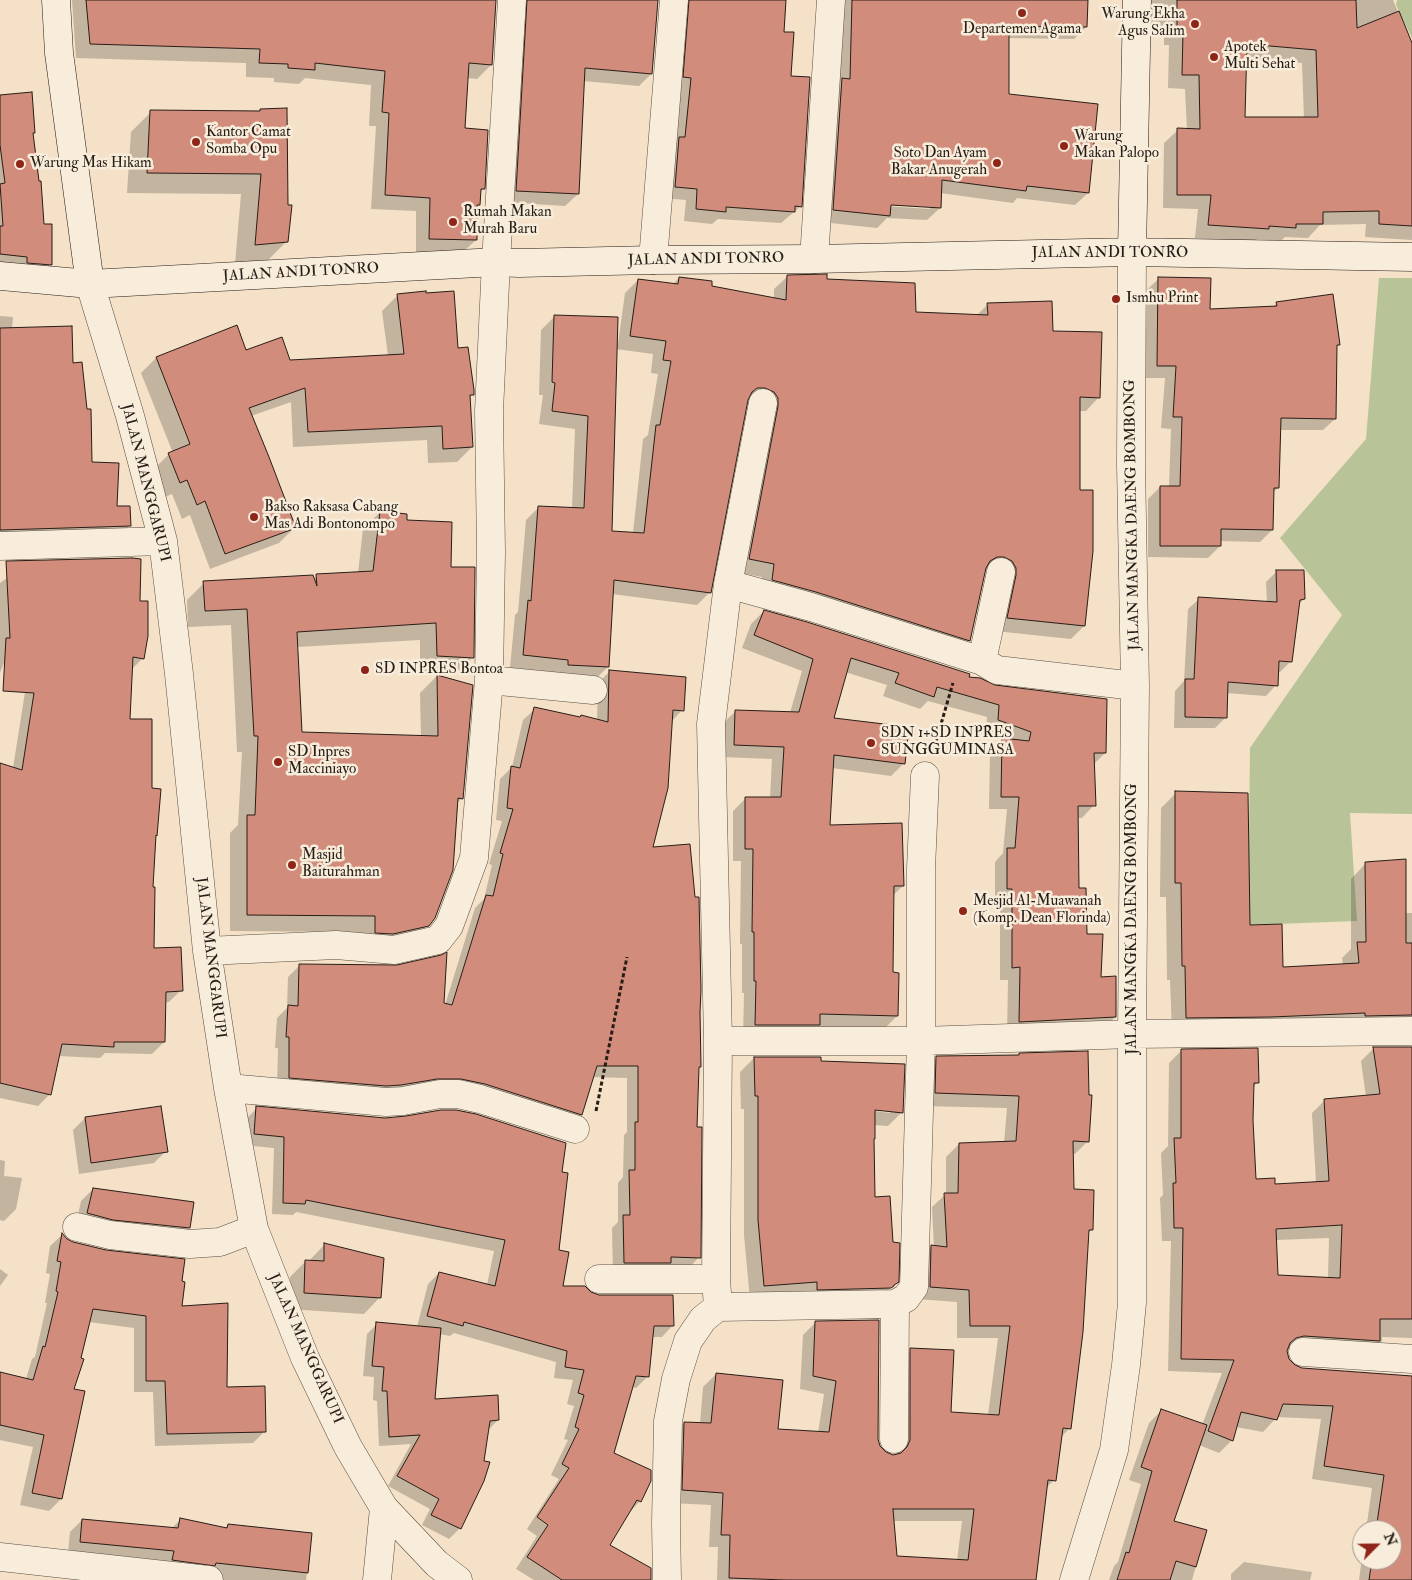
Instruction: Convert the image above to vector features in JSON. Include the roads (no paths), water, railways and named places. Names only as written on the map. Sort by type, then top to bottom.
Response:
[{"type":"street","name":"JALAN MANGGARUPI","points":[[56,0],[59,53],[90,284],[130,416],[163,541],[179,674],[206,951],[228,1088],[254,1229],[305,1358],[348,1447],[384,1508],[437,1564],[458,1580]]},
{"type":"street","points":[[206,951],[336,945],[394,950],[438,940],[449,926],[474,858],[489,680],[491,552],[489,411],[512,0]]},
{"type":"street","points":[[654,260],[674,0]]},
{"type":"street","points":[[814,259],[831,0]]},
{"type":"street","name":"JALAN MANGKA DAENG BOMBONG","points":[[1074,1580],[1114,1450],[1126,1365],[1132,1303],[1135,686],[1132,252],[1137,0]]},
{"type":"street","name":"JALAN ANDI TONRO","points":[[0,276],[90,284],[496,262],[814,259],[1132,252],[1412,257]]},
{"type":"street","points":[[718,1307],[716,1279],[718,1041],[711,724],[728,584],[763,403]]},
{"type":"street","points":[[0,546],[163,541]]},
{"type":"street","points":[[982,661],[1002,572]]},
{"type":"street","points":[[728,584],[811,607],[982,661],[997,670],[1135,686]]},
{"type":"street","points":[[489,680],[593,690]]},
{"type":"street","points":[[667,1580],[668,1421],[676,1379],[688,1342],[704,1319],[718,1307],[895,1304],[906,1298],[914,1287],[921,1040],[921,869],[925,776]]},
{"type":"street","points":[[718,1041],[921,1040],[1132,1034],[1412,1031]]},
{"type":"street","points":[[228,1088],[386,1102],[403,1101],[440,1094],[458,1094],[480,1099],[575,1129]]},
{"type":"street","points":[[77,1227],[110,1235],[190,1244],[220,1242],[254,1229]]},
{"type":"street","points":[[599,1279],[716,1279]]},
{"type":"street","points":[[894,1439],[895,1304]]},
{"type":"street","points":[[1303,1352],[1412,1359]]},
{"type":"street","points":[[377,1580],[384,1508]]},
{"type":"street","points":[[0,1556],[208,1580]]},
{"type":"place","name":"Departemen Agama","points":[[1022,13]]},
{"type":"place","name":"Warung Ekha Agus Salim","points":[[1195,24]]},
{"type":"place","name":"Apotek Multi Sehat","points":[[1214,57]]},
{"type":"place","name":"Kantor Camat Somba Opu","points":[[196,142]]},
{"type":"place","name":"Warung Makan Palopo","points":[[1064,146]]},
{"type":"place","name":"Soto Dan Ayam Bakar Anugerah","points":[[997,163]]},
{"type":"place","name":"Warung Mas Hikam","points":[[20,164]]},
{"type":"place","name":"Rumah Makan Murah Baru","points":[[453,222]]},
{"type":"place","name":"Ismhu Print","points":[[1116,299]]},
{"type":"place","name":"Bakso Raksasa Cabang Mas Adi Bontonompo","points":[[254,517]]},
{"type":"place","name":"SD INPRES Bontoa","points":[[365,670]]},
{"type":"place","name":"SDN 1+SD INPRES SUNGGUMINASA","points":[[871,743]]},
{"type":"place","name":"SD Inpres Macciniayo","points":[[278,762]]},
{"type":"place","name":"Masjid Baiturahman","points":[[292,865]]},
{"type":"place","name":"Mesjid Al-Muawanah (Komp. Dean Florinda)","points":[[963,911]]}]
